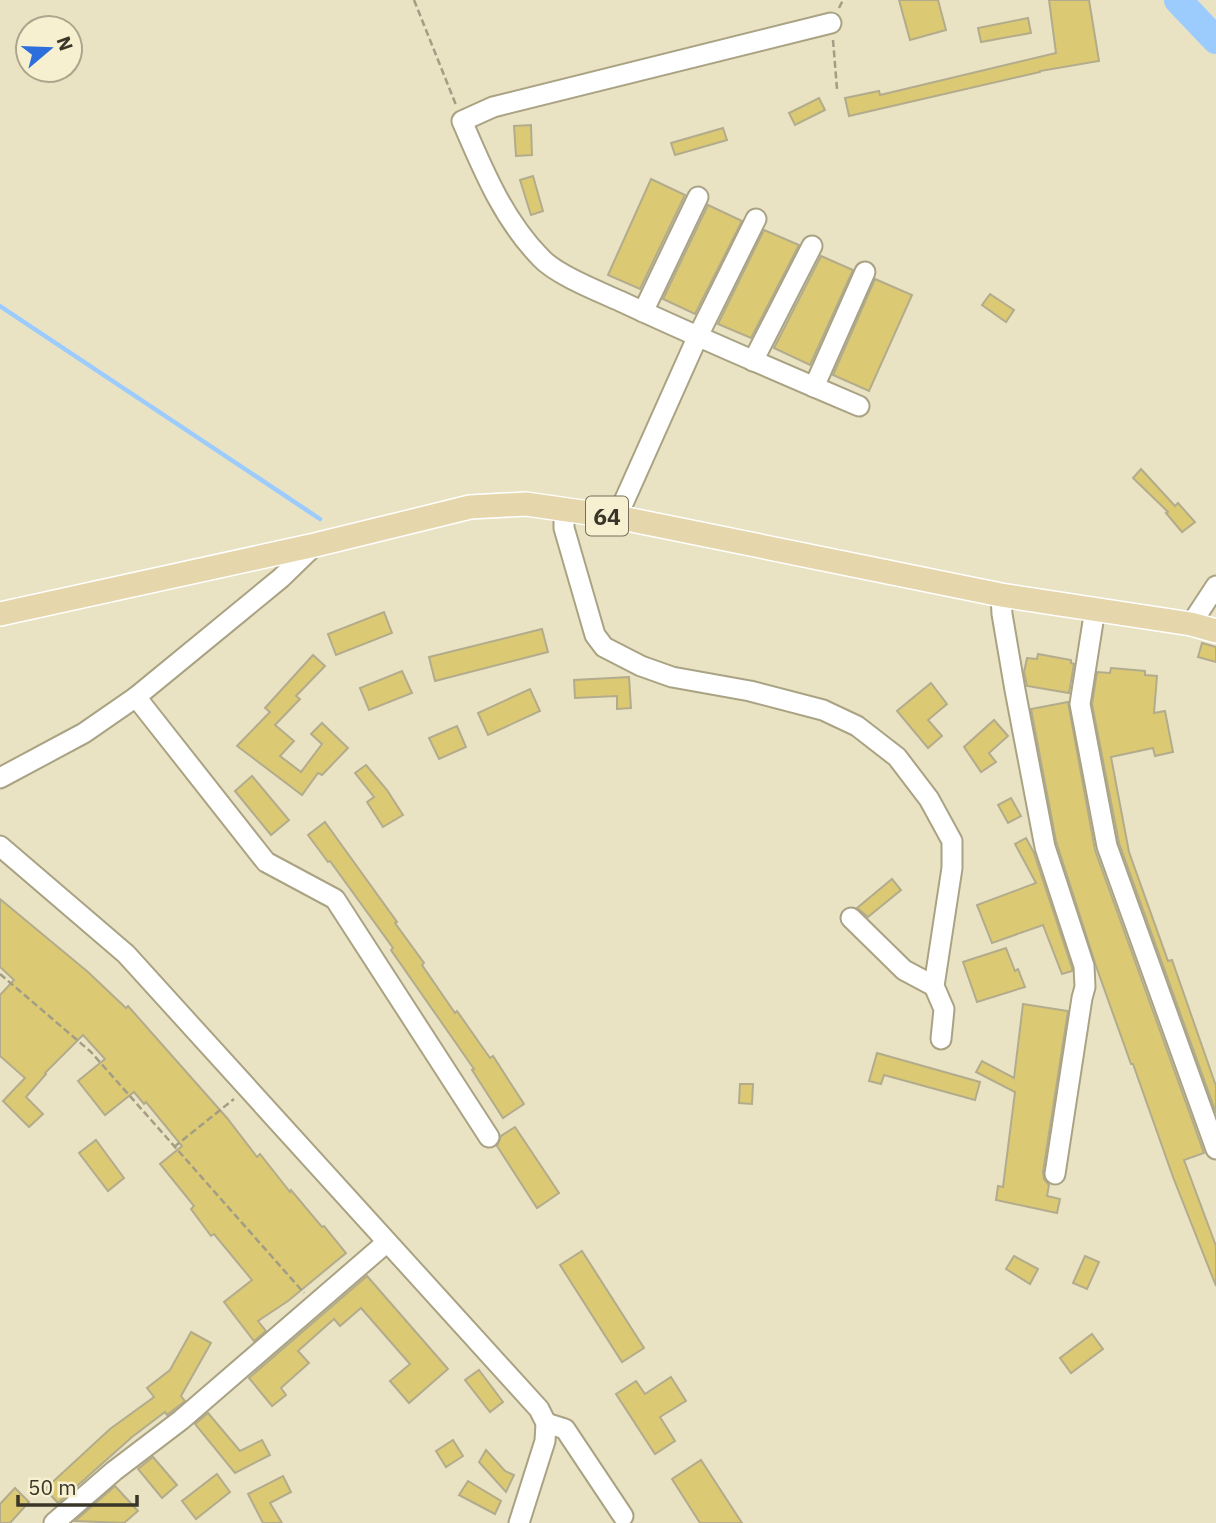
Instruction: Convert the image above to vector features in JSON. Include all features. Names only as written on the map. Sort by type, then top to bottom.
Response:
[{"type":"main road","name":"64","points":[[0,614],[315,545],[470,507],[526,503],[617,517],[1001,595],[1191,624],[1216,631]]},
{"type":"street","points":[[831,23],[493,107],[462,121],[489,184],[521,236],[544,261],[582,283],[697,338],[859,406]]},
{"type":"street","points":[[643,312],[698,197]]},
{"type":"street","points":[[617,517],[697,338],[756,219]]},
{"type":"street","points":[[753,361],[812,246]]},
{"type":"street","points":[[814,387],[865,272]]},
{"type":"street","points":[[564,509],[564,528],[595,635],[604,647],[641,666],[672,677],[750,691],[823,710],[857,726],[897,757],[929,799],[952,841],[952,868],[934,986],[944,1009],[941,1039]]},
{"type":"street","points":[[0,778],[84,733],[136,697],[281,578],[315,545]]},
{"type":"street","points":[[1191,624],[1216,586]]},
{"type":"street","points":[[1001,595],[1015,690],[1045,846],[1084,966],[1085,987],[1055,1174]]},
{"type":"street","points":[[1095,609],[1080,704],[1107,846],[1216,1149]]},
{"type":"street","points":[[136,697],[266,862],[335,899],[489,1137]]},
{"type":"street","points":[[0,846],[126,954],[539,1409],[546,1423],[545,1441],[519,1523]]},
{"type":"street","points":[[851,918],[904,970],[934,986]]},
{"type":"street","points":[[54,1523],[114,1471],[181,1420],[386,1243]]},
{"type":"street","points":[[546,1423],[565,1429],[623,1516]]},
{"type":"path","points":[[414,0],[462,121]]},
{"type":"path","points":[[838,89],[831,23],[843,0]]},
{"type":"path","points":[[0,974],[91,1052],[314,1305]]},
{"type":"path","points":[[174,1147],[247,1088]]},
{"type":"building","points":[[899,0],[938,0],[946,30],[910,40]]},
{"type":"building","points":[[1049,0],[1089,0],[1099,61],[1040,71],[849,116],[845,98],[879,91],[880,95],[1056,53]]},
{"type":"building","points":[[1028,18],[1031,33],[981,42],[978,28]]},
{"type":"building","points":[[819,98],[825,110],[795,125],[789,113]]},
{"type":"building","points":[[531,125],[532,155],[516,156],[514,126]]},
{"type":"building","points":[[723,128],[727,140],[675,155],[671,143]]},
{"type":"building","points":[[533,176],[543,211],[531,215],[520,180]]},
{"type":"building","points":[[651,179],[685,195],[640,289],[608,275]]},
{"type":"building","points":[[708,205],[742,221],[695,314],[663,299]]},
{"type":"building","points":[[764,230],[799,245],[751,338],[718,324]]},
{"type":"building","points":[[821,256],[853,270],[810,365],[774,348]]},
{"type":"building","points":[[875,279],[912,295],[869,391],[833,375]]},
{"type":"building","points":[[990,294],[1014,310],[1006,322],[982,305]]},
{"type":"building","points":[[1141,469],[1175,506],[1178,503],[1195,522],[1182,532],[1166,513],[1168,512],[1133,478]]},
{"type":"building","points":[[384,612],[392,633],[336,655],[328,634]]},
{"type":"building","points":[[542,629],[548,652],[435,681],[429,657]]},
{"type":"building","points":[[1202,643],[1216,647],[1216,662],[1198,657]]},
{"type":"building","points":[[1038,654],[1071,660],[1074,664],[1069,693],[1027,686],[1024,672],[1027,658],[1037,659]]},
{"type":"building","points":[[313,655],[325,666],[296,696],[300,699],[275,725],[294,741],[280,756],[301,772],[322,744],[311,734],[322,723],[348,748],[322,775],[318,773],[302,795],[237,746],[270,712],[265,708]]},
{"type":"building","points":[[1111,668],[1145,671],[1145,675],[1157,676],[1154,713],[1165,711],[1173,752],[1155,756],[1153,748],[1111,757],[1129,852],[1168,961],[1172,960],[1216,1086],[1216,1113],[1119,843],[1092,704],[1097,672],[1110,673]]},
{"type":"building","points":[[402,671],[412,693],[369,710],[360,688]]},
{"type":"building","points":[[629,677],[631,708],[617,709],[617,696],[575,698],[574,680]]},
{"type":"building","points":[[931,683],[947,704],[928,720],[942,736],[928,748],[897,711]]},
{"type":"building","points":[[530,689],[540,711],[488,735],[478,713]]},
{"type":"building","points":[[1068,702],[1095,850],[1204,1153],[1184,1160],[1216,1246],[1216,1286],[1131,1064],[1056,841],[1031,709]]},
{"type":"building","points":[[994,720],[1008,736],[989,753],[996,762],[981,772],[964,747]]},
{"type":"building","points":[[457,726],[466,747],[439,759],[429,738]]},
{"type":"building","points":[[366,765],[403,815],[383,827],[367,802],[374,797],[355,773]]},
{"type":"building","points":[[252,776],[289,820],[271,835],[235,791]]},
{"type":"building","points":[[1011,798],[1021,816],[1008,823],[998,805]]},
{"type":"building","points":[[325,822],[397,922],[395,923],[455,1013],[457,1011],[490,1058],[493,1056],[524,1104],[503,1118],[472,1070],[474,1069],[391,950],[393,948],[308,835]]},
{"type":"building","points":[[1026,838],[1034,853],[1072,971],[1062,974],[1043,925],[992,943],[977,905],[1036,883],[1015,844]]},
{"type":"building","points":[[892,879],[901,890],[868,917],[857,908]]},
{"type":"building","points":[[0,899],[88,972],[126,1008],[128,1006],[227,1118],[257,1157],[260,1154],[290,1192],[291,1190],[346,1253],[288,1301],[258,1321],[266,1331],[254,1341],[224,1302],[252,1280],[214,1234],[211,1236],[191,1209],[194,1206],[160,1164],[182,1146],[146,1102],[144,1104],[134,1092],[105,1115],[78,1081],[105,1059],[83,1035],[45,1073],[26,1097],[43,1114],[29,1127],[3,1101],[25,1078],[0,1056],[0,995],[14,980],[0,967]]},
{"type":"building","points":[[1006,948],[1025,987],[977,1002],[963,962]]},
{"type":"building","points":[[1023,1004],[1068,1011],[1043,1172],[1049,1185],[1047,1196],[1060,1199],[1057,1213],[996,1200],[998,1186],[1003,1187],[1015,1092],[976,1072],[982,1061],[1014,1078]]},
{"type":"building","points":[[877,1053],[980,1082],[975,1100],[884,1075],[881,1084],[869,1081]]},
{"type":"building","points":[[740,1084],[753,1084],[752,1104],[739,1103]]},
{"type":"building","points":[[515,1127],[559,1193],[537,1208],[497,1146],[501,1136]]},
{"type":"building","points":[[96,1140],[124,1178],[108,1191],[79,1153]]},
{"type":"building","points":[[582,1251],[644,1348],[622,1362],[560,1265]]},
{"type":"building","points":[[1014,1256],[1038,1269],[1030,1284],[1006,1269]]},
{"type":"building","points":[[1085,1256],[1099,1262],[1087,1289],[1073,1283]]},
{"type":"building","points":[[367,1276],[448,1369],[409,1403],[390,1381],[410,1364],[361,1308],[340,1326],[334,1319],[298,1351],[309,1363],[281,1388],[286,1395],[272,1406],[249,1378]]},
{"type":"building","points":[[191,1332],[211,1343],[181,1396],[185,1401],[167,1415],[165,1412],[132,1437],[58,1503],[45,1489],[110,1429],[154,1397],[147,1388],[170,1370]]},
{"type":"building","points":[[1092,1334],[1103,1349],[1071,1373],[1060,1358]]},
{"type":"building","points":[[479,1370],[503,1402],[490,1412],[465,1380]]},
{"type":"building","points":[[671,1377],[686,1401],[660,1417],[675,1441],[655,1454],[616,1394],[636,1381],[645,1394]]},
{"type":"building","points":[[208,1413],[240,1451],[262,1440],[270,1455],[235,1473],[195,1424]]},
{"type":"building","points":[[453,1440],[463,1456],[446,1467],[436,1451]]},
{"type":"building","points":[[486,1450],[505,1471],[514,1475],[506,1492],[479,1462]]},
{"type":"building","points":[[153,1457],[177,1485],[162,1498],[138,1469]]},
{"type":"building","points":[[701,1460],[742,1523],[700,1523],[672,1479]]},
{"type":"building","points":[[217,1474],[230,1492],[196,1519],[182,1501]]},
{"type":"building","points":[[283,1476],[291,1492],[270,1503],[282,1523],[263,1523],[248,1494]]},
{"type":"building","points":[[468,1481],[501,1501],[495,1514],[459,1495]]},
{"type":"building","points":[[115,1486],[138,1511],[124,1523],[75,1521]]},
{"type":"building","points":[[15,1488],[29,1502],[10,1523],[0,1523],[0,1504]]},
{"type":"waterway","points":[[1178,0],[1216,40]]},
{"type":"waterway","points":[[0,306],[320,519]]}]
